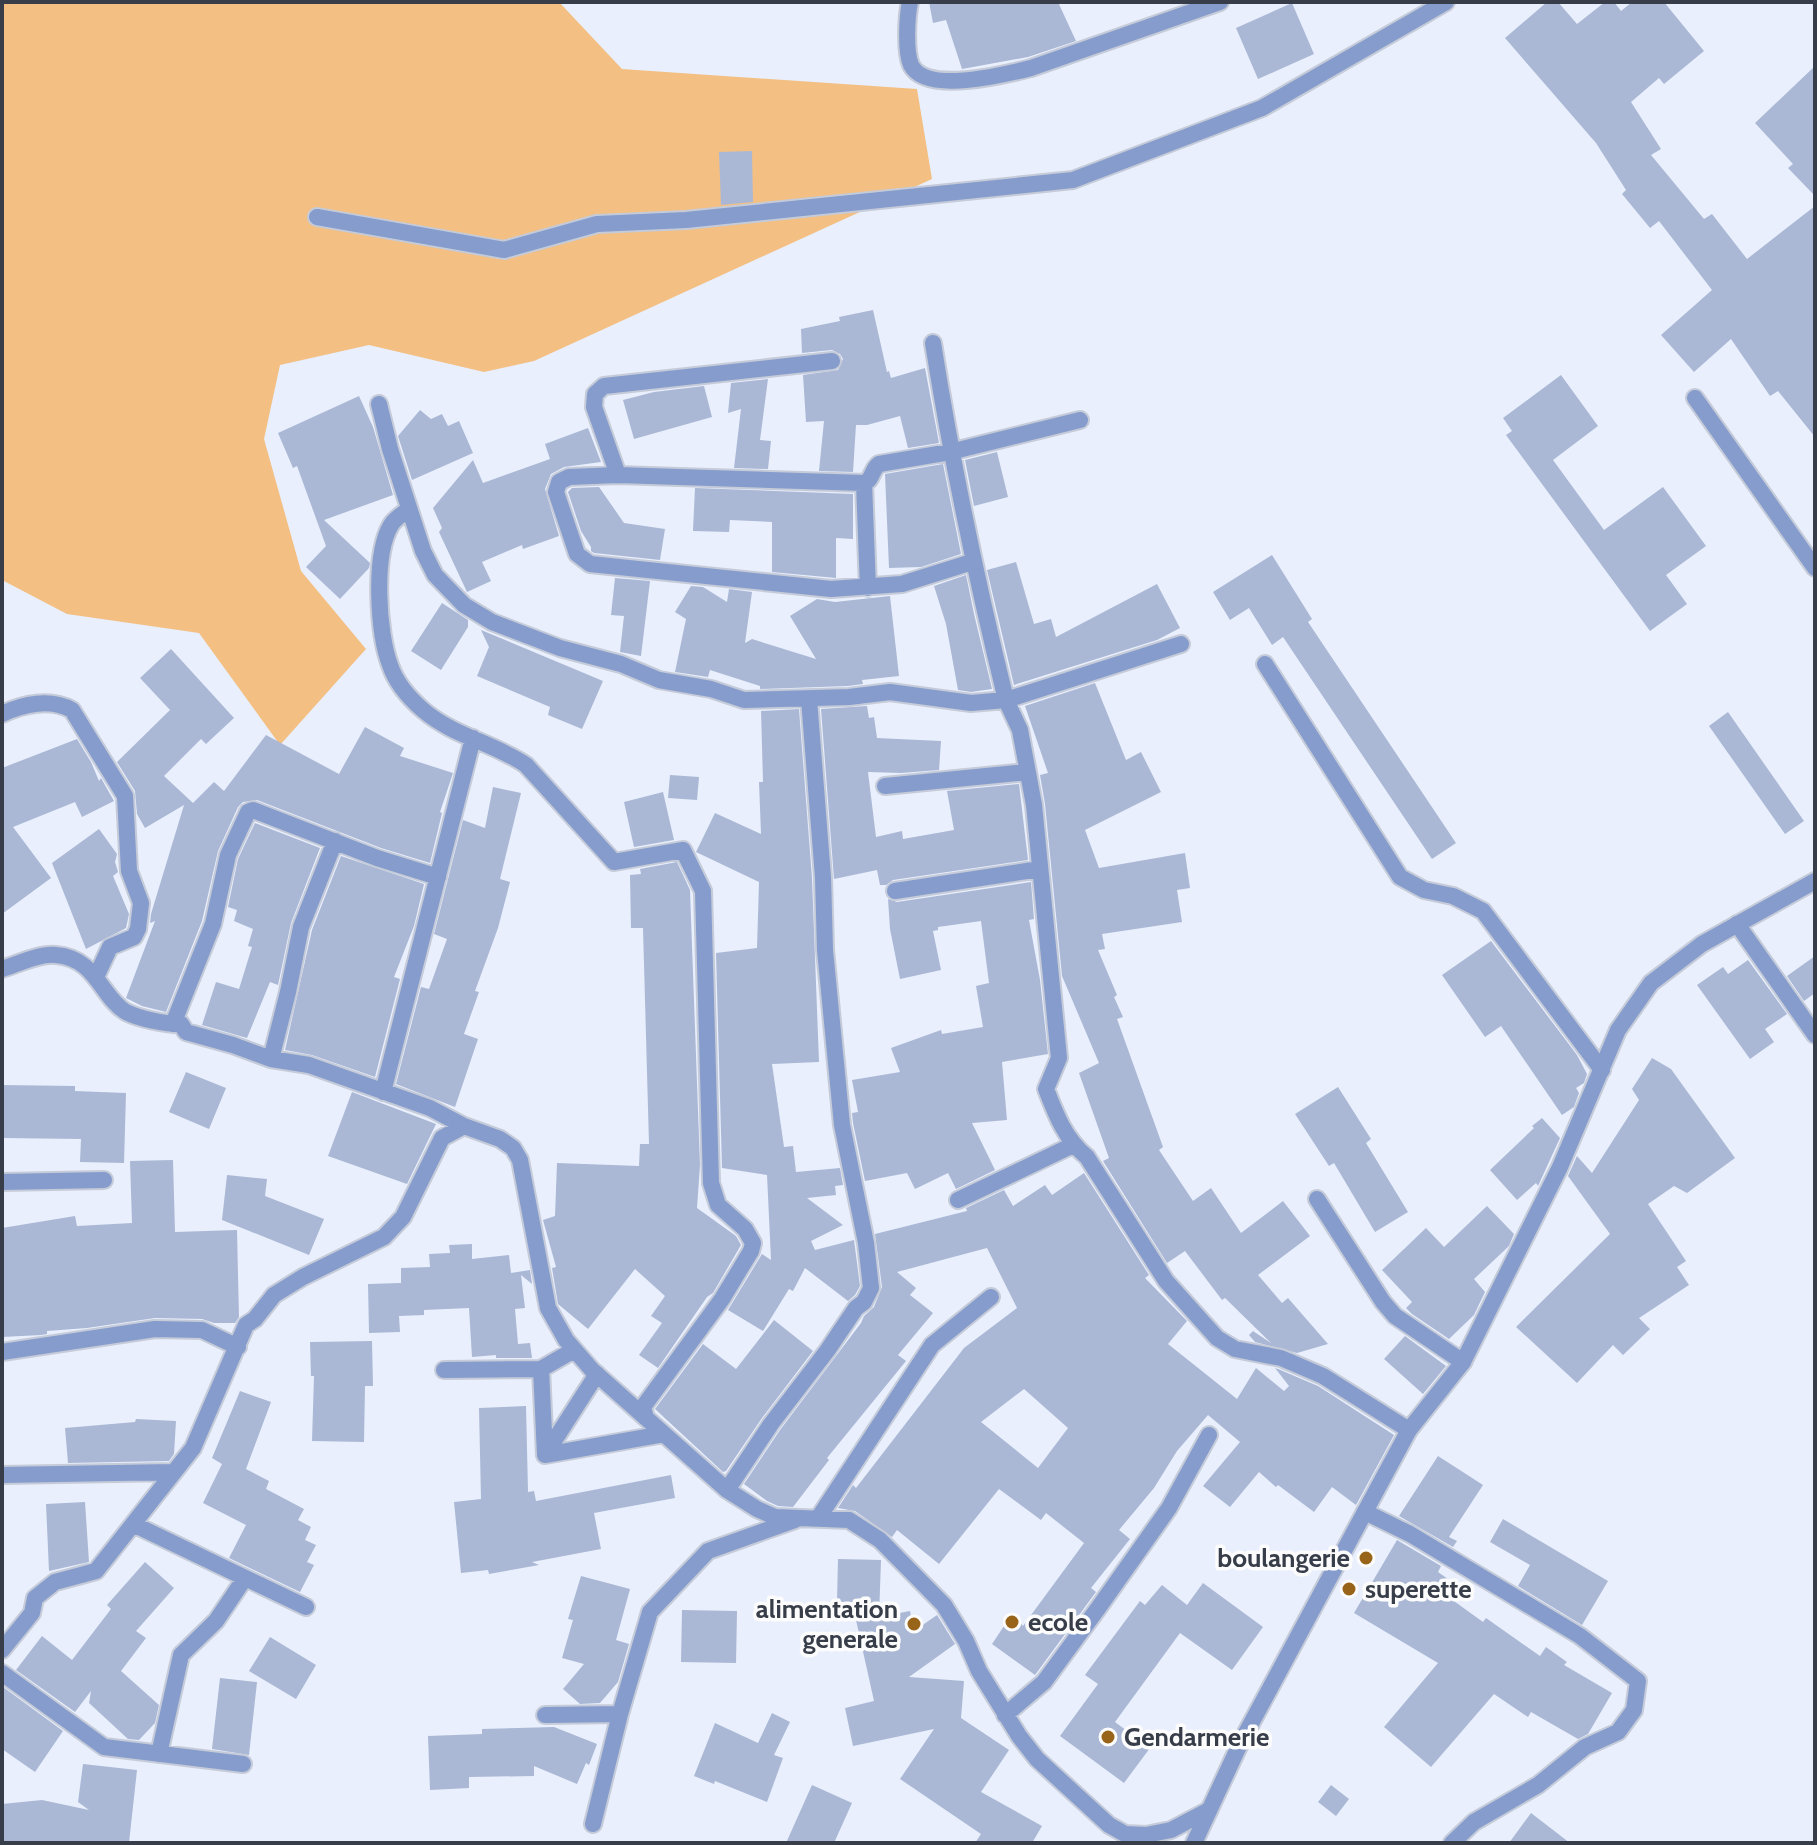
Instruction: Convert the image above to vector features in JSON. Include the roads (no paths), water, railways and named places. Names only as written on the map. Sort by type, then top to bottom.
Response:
[{"type":"street","points":[[910,2],[908,42],[911,65],[931,78],[962,80],[1001,76],[1031,68],[1220,2]]},
{"type":"street","points":[[317,217],[504,250],[597,224],[686,220],[1073,180],[1262,108],[1446,2]]},
{"type":"street","points":[[933,343],[972,562],[1006,700],[1020,730],[1027,772],[1059,1058],[1046,1089],[1073,1145],[1087,1157],[1166,1281],[1217,1338],[1235,1349],[1281,1358],[1323,1376],[1409,1430]]},
{"type":"street","points":[[618,475],[594,407],[595,394],[604,386],[832,361]]},
{"type":"street","points":[[1695,398],[1815,568]]},
{"type":"street","points":[[379,404],[423,551],[435,575],[464,605],[492,622],[560,648],[621,664],[659,680],[711,689],[744,700],[849,697],[890,692],[971,703],[1006,700],[1181,644]]},
{"type":"street","points":[[972,562],[902,584],[831,589],[585,562],[574,548],[556,492],[557,487],[569,477],[618,475],[864,483],[879,464],[950,452],[1080,420]]},
{"type":"street","points":[[864,483],[868,588]]},
{"type":"street","points":[[409,509],[397,518],[387,534],[378,584],[390,666],[409,697],[442,724],[526,765],[614,862],[683,850],[703,891],[710,1175],[718,1205],[745,1229],[753,1243],[722,1299],[643,1407],[646,1418]]},
{"type":"street","points":[[1265,664],[1400,877],[1424,890],[1453,896],[1483,911],[1602,1070]]},
{"type":"street","points":[[727,1490],[771,1424],[856,1308],[864,1302],[871,1288],[839,1099],[825,950],[823,877],[809,699]]},
{"type":"street","points":[[2,714],[34,703],[68,708],[76,714],[81,728],[125,796],[129,871],[141,903],[138,929],[134,937],[110,947],[96,977]]},
{"type":"street","points":[[383,1092],[473,738]]},
{"type":"street","points":[[885,786],[1027,772]]},
{"type":"street","points":[[173,1024],[213,924],[228,855],[248,812],[253,810],[377,858],[438,877]]},
{"type":"street","points":[[271,1059],[301,927],[335,841]]},
{"type":"street","points":[[895,891],[1040,869]]},
{"type":"street","points":[[1194,1843],[1254,1717],[1409,1430],[1463,1362],[1560,1167],[1618,1030],[1651,983],[1702,944],[1815,881]]},
{"type":"street","points":[[1737,924],[1815,1035]]},
{"type":"street","points":[[2,969],[52,954],[75,959],[126,1011],[181,1024],[186,1032],[271,1059],[309,1065],[430,1108],[464,1126],[500,1139],[518,1155],[544,1295],[554,1320],[574,1350],[597,1374],[727,1490],[764,1514],[849,1520],[880,1540],[944,1605],[1005,1715],[1037,1759],[1086,1806],[1125,1834],[1146,1835],[1171,1830],[1209,1810]]},
{"type":"street","points":[[2,1650],[32,1613],[35,1598],[55,1582],[96,1571],[193,1448],[246,1325],[255,1319],[274,1295],[303,1277],[374,1244],[393,1228],[403,1217],[442,1138],[464,1126]]},
{"type":"street","points":[[958,1200],[1073,1145]]},
{"type":"street","points":[[2,1182],[104,1180]]},
{"type":"street","points":[[1317,1199],[1395,1316],[1463,1362]]},
{"type":"street","points":[[593,1824],[620,1714],[650,1612],[708,1551],[812,1517],[932,1345],[991,1297]]},
{"type":"street","points":[[2,1352],[155,1329],[202,1330],[238,1347]]},
{"type":"street","points":[[444,1370],[541,1369],[574,1350]]},
{"type":"street","points":[[541,1369],[545,1455]]},
{"type":"street","points":[[545,1455],[597,1374]]},
{"type":"street","points":[[545,1455],[664,1434]]},
{"type":"street","points":[[1005,1715],[1044,1682],[1090,1620],[1169,1508],[1209,1435]]},
{"type":"street","points":[[2,1475],[172,1472]]},
{"type":"street","points":[[1365,1512],[1410,1534],[1580,1636],[1638,1681],[1634,1710],[1618,1732],[1585,1747],[1538,1785],[1474,1822],[1452,1843]]},
{"type":"street","points":[[133,1524],[306,1607]]},
{"type":"street","points":[[159,1754],[181,1655],[216,1621],[245,1578]]},
{"type":"street","points":[[2,1673],[104,1747],[243,1764]]},
{"type":"street","points":[[545,1715],[620,1714]]},
{"type":"place","name":"boulangerie","points":[[1366,1558]]},
{"type":"place","name":"superette","points":[[1349,1589]]},
{"type":"place","name":"ecole","points":[[1012,1622]]},
{"type":"place","name":"alimentation generale","points":[[914,1624]]},
{"type":"place","name":"Gendarmerie","points":[[1108,1737]]}]
